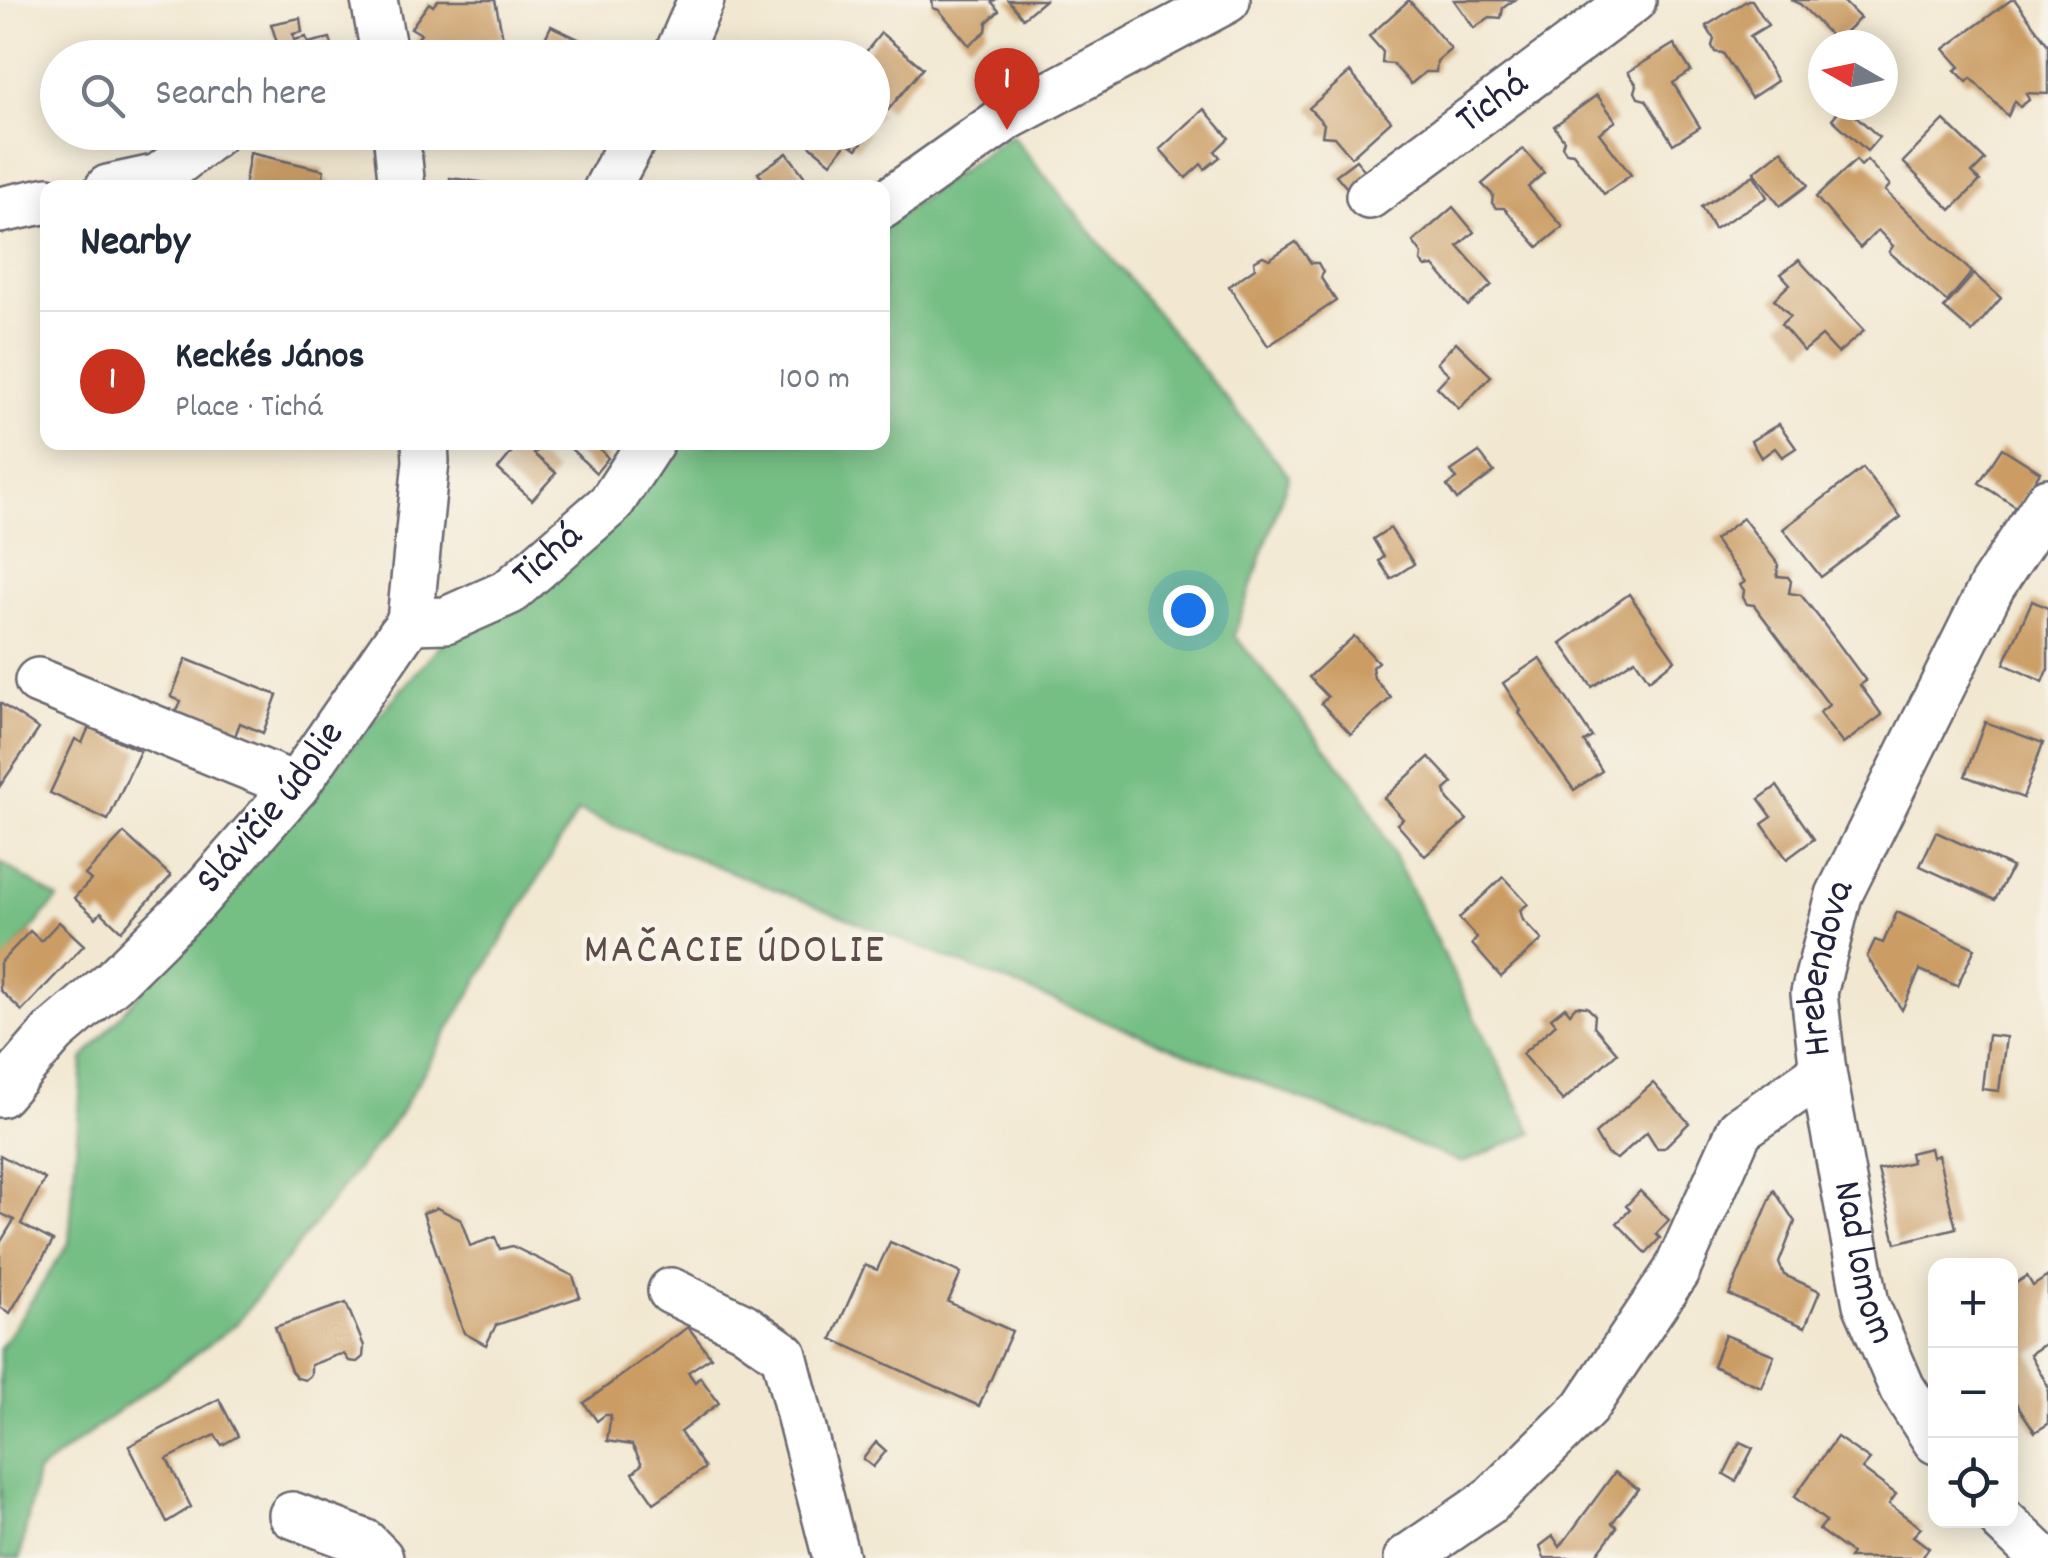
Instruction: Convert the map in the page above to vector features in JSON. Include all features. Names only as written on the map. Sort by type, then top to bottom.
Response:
[{"type":"street","points":[[374,0],[382,40]]},
{"type":"street","points":[[684,40],[701,0]]},
{"type":"street","points":[[890,200],[1006,118],[1228,0]]},
{"type":"street","name":"Tichá","points":[[1370,196],[1622,4]]},
{"type":"street","points":[[145,180],[159,177],[193,150]]},
{"type":"street","points":[[398,150],[401,180]]},
{"type":"street","points":[[611,180],[627,150]]},
{"type":"street","points":[[0,210],[40,202]]},
{"type":"street","name":"Tichá","points":[[410,621],[446,620],[509,592],[610,503],[646,450]]},
{"type":"street","name":"Slávičie údolie","points":[[0,1094],[54,1032],[196,901],[296,786],[410,621],[426,452]]},
{"type":"street","name":"Hrebendova","points":[[1407,1558],[1490,1501],[1585,1408],[1676,1272],[1740,1129],[1823,1072],[1814,993],[1839,896],[1992,586],[2048,502]]},
{"type":"street","points":[[38,681],[296,786]]},
{"type":"street","name":"Nad lomom","points":[[1823,1072],[1866,1304],[1902,1388],[1934,1438]]},
{"type":"street","points":[[672,1291],[743,1326],[784,1355],[836,1558]]},
{"type":"street","points":[[292,1516],[364,1542],[380,1558]]},
{"type":"street","points":[[2010,1528],[2042,1558]]},
{"type":"green space","points":[[1011,134],[1289,476],[1234,635],[1362,792],[1533,1133],[1462,1163],[578,811],[398,1116],[236,1324],[37,1472],[20,1558],[0,1558],[0,1349],[69,1243],[83,1059],[447,637],[659,450],[890,450],[890,222]]},
{"type":"green space","points":[[0,862],[58,899],[0,965]]},
{"type":"building","points":[[438,0],[495,0],[503,38],[416,40],[421,34],[411,28],[429,3],[433,6]]},
{"type":"building","points":[[932,0],[995,0],[992,2],[999,11],[987,22],[986,31],[969,45],[933,8]]},
{"type":"building","points":[[1008,0],[1045,0],[1023,18]]},
{"type":"building","points":[[1409,0],[1451,49],[1437,61],[1436,72],[1425,72],[1411,84],[1393,64],[1382,63],[1383,52],[1369,36]]},
{"type":"building","points":[[1454,0],[1514,0],[1503,8],[1501,18],[1490,17],[1474,28]]},
{"type":"building","points":[[1752,0],[1768,25],[1750,36],[1777,81],[1751,98],[1723,53],[1715,52],[1714,39],[1706,26]]},
{"type":"building","points":[[1791,0],[1842,0],[1860,18],[1847,30],[1825,30]]},
{"type":"building","points":[[2015,0],[2048,45],[2048,94],[2026,93],[2029,100],[2020,107],[2015,101],[2008,116],[1971,78],[1967,82],[1955,70],[1960,67],[1944,49]]},
{"type":"building","points":[[300,18],[302,32],[293,34],[294,40],[276,40],[271,24]]},
{"type":"building","points":[[551,26],[580,40],[544,40]]},
{"type":"building","points":[[890,40],[923,68],[890,108]]},
{"type":"building","points":[[1674,44],[1691,71],[1673,83],[1700,127],[1673,144],[1646,100],[1638,98],[1637,85],[1628,72]]},
{"type":"building","points":[[1350,72],[1391,121],[1351,157],[1334,137],[1322,136],[1324,124],[1309,108]]},
{"type":"building","points":[[1597,95],[1616,121],[1599,133],[1631,175],[1604,194],[1573,153],[1566,152],[1564,140],[1554,126]]},
{"type":"building","points":[[1204,109],[1229,138],[1215,151],[1220,157],[1205,169],[1201,164],[1186,178],[1160,149]]},
{"type":"building","points":[[1833,120],[1860,120],[1879,137],[1867,151]]},
{"type":"building","points":[[1944,120],[1985,160],[1972,173],[1980,181],[1951,210],[1903,162]]},
{"type":"building","points":[[1523,149],[1544,173],[1528,187],[1563,227],[1538,247],[1504,208],[1496,208],[1493,195],[1482,184]]},
{"type":"building","points":[[815,150],[841,150],[831,163]]},
{"type":"building","points":[[1782,150],[1808,185],[1780,206],[1754,172]]},
{"type":"building","points":[[250,153],[324,170],[327,180],[245,180]]},
{"type":"building","points":[[787,153],[807,180],[763,180],[758,173]]},
{"type":"building","points":[[1356,160],[1372,179],[1353,195],[1336,175]]},
{"type":"building","points":[[1856,160],[1861,166],[1867,160],[1890,185],[1885,191],[1972,272],[1947,302],[1889,252],[1893,246],[1878,230],[1860,248],[1816,197]]},
{"type":"building","points":[[1754,175],[1767,197],[1714,229],[1701,207]]},
{"type":"building","points":[[1453,207],[1474,232],[1458,246],[1492,285],[1468,306],[1434,266],[1426,267],[1421,262],[1422,254],[1413,242]]},
{"type":"building","points":[[1296,242],[1311,263],[1318,263],[1323,272],[1321,278],[1336,301],[1268,346],[1229,286],[1255,268],[1254,261],[1263,256],[1269,259]]},
{"type":"building","points":[[1799,260],[1864,331],[1838,353],[1822,336],[1804,351],[1781,324],[1790,316],[1774,299],[1790,284],[1781,274]]},
{"type":"building","points":[[1974,274],[2001,298],[1972,332],[1944,308]]},
{"type":"building","points":[[1456,342],[1491,376],[1459,409],[1437,387],[1449,374],[1437,363]]},
{"type":"building","points":[[1779,424],[1796,448],[1782,457],[1775,448],[1761,458],[1751,441]]},
{"type":"building","points":[[2002,448],[2040,472],[2018,508],[1979,483]]},
{"type":"building","points":[[513,450],[536,450],[534,454],[556,473],[532,500],[498,469]]},
{"type":"building","points":[[572,450],[601,450],[608,458],[596,473]]},
{"type":"building","points":[[1479,452],[1494,472],[1457,500],[1447,486],[1457,479],[1451,471]]},
{"type":"building","points":[[1863,468],[1901,517],[1821,577],[1783,529]]},
{"type":"building","points":[[1743,518],[1778,564],[1777,576],[1791,581],[1789,593],[1801,595],[1866,681],[1860,685],[1882,715],[1843,744],[1819,713],[1829,705],[1754,605],[1747,604],[1740,585],[1745,582],[1714,540]]},
{"type":"building","points":[[1390,528],[1414,564],[1391,579],[1379,561],[1384,557],[1373,539]]},
{"type":"building","points":[[1629,594],[1675,660],[1649,680],[1635,659],[1592,687],[1561,643]]},
{"type":"building","points":[[2032,601],[2048,608],[2048,670],[2043,682],[2004,664]]},
{"type":"building","points":[[1354,636],[1378,662],[1372,667],[1374,678],[1391,698],[1351,734],[1321,703],[1328,697],[1309,677]]},
{"type":"building","points":[[1540,658],[1592,737],[1584,742],[1602,771],[1574,790],[1519,713],[1503,683]]},
{"type":"building","points":[[186,659],[277,695],[263,733],[240,723],[235,736],[176,713],[181,701],[171,697]]},
{"type":"building","points":[[0,703],[39,729],[0,786]]},
{"type":"building","points":[[1985,722],[2043,743],[2023,798],[1965,776]]},
{"type":"building","points":[[89,727],[140,751],[108,820],[50,793],[75,739],[82,743]]},
{"type":"building","points":[[1429,757],[1453,783],[1445,790],[1448,800],[1467,820],[1425,856],[1397,824],[1403,819],[1384,798]]},
{"type":"building","points":[[1777,786],[1814,839],[1787,859],[1762,824],[1772,817],[1759,799]]},
{"type":"building","points":[[1936,832],[2012,867],[1995,900],[1920,866]]},
{"type":"building","points":[[124,833],[171,876],[121,931],[101,912],[96,918],[74,898],[91,880],[85,875]]},
{"type":"building","points":[[1503,877],[1528,904],[1520,910],[1523,920],[1542,940],[1501,977],[1472,944],[1477,938],[1459,918]]},
{"type":"building","points":[[1897,912],[1975,948],[1957,986],[1920,970],[1902,1010],[1867,957],[1875,940],[1883,943]]},
{"type":"building","points":[[59,922],[84,945],[22,1011],[0,990],[0,963],[30,931],[41,941]]},
{"type":"building","points":[[1576,1006],[1587,1007],[1595,1015],[1594,1026],[1617,1053],[1563,1101],[1522,1054],[1556,1024],[1551,1018],[1565,1007],[1570,1013]]},
{"type":"building","points":[[1988,1035],[2006,1037],[1999,1091],[1982,1089]]},
{"type":"building","points":[[1653,1083],[1689,1123],[1664,1148],[1657,1148],[1647,1132],[1617,1159],[1607,1154],[1595,1134]]},
{"type":"building","points":[[1930,1148],[1932,1157],[1938,1155],[1956,1228],[1896,1243],[1878,1170],[1912,1162],[1910,1153]]},
{"type":"building","points":[[0,1155],[45,1179],[21,1224],[53,1241],[10,1313],[0,1307],[0,1243],[14,1220],[0,1213]]},
{"type":"building","points":[[1774,1190],[1795,1222],[1779,1263],[1784,1275],[1820,1291],[1805,1327],[1729,1295]]},
{"type":"building","points":[[1640,1191],[1669,1220],[1646,1253],[1617,1223]]},
{"type":"building","points":[[437,1208],[461,1220],[470,1246],[495,1237],[500,1249],[512,1246],[573,1276],[580,1297],[496,1325],[486,1345],[464,1333],[423,1213]]},
{"type":"building","points":[[890,1242],[961,1273],[948,1302],[1012,1331],[979,1406],[832,1339],[865,1265],[877,1270]]},
{"type":"building","points":[[2027,1276],[2033,1286],[2048,1276],[2048,1342],[2030,1354],[2048,1386],[2048,1424],[2035,1432],[2018,1406],[2018,1282]]},
{"type":"building","points":[[346,1303],[364,1346],[363,1357],[357,1362],[349,1361],[344,1354],[337,1355],[311,1365],[311,1375],[305,1380],[297,1378],[275,1327]]},
{"type":"building","points":[[688,1327],[711,1357],[688,1372],[695,1382],[700,1377],[719,1403],[680,1432],[705,1468],[654,1503],[633,1473],[642,1464],[632,1445],[607,1441],[611,1415],[597,1421],[584,1403]]},
{"type":"building","points":[[1725,1335],[1774,1355],[1761,1387],[1713,1366]]},
{"type":"building","points":[[219,1399],[238,1436],[222,1445],[215,1435],[167,1459],[191,1507],[167,1522],[129,1446]]},
{"type":"building","points":[[1837,1437],[1870,1460],[1862,1469],[1896,1494],[1889,1504],[1921,1528],[1913,1536],[1929,1548],[1922,1558],[1849,1558],[1852,1554],[1819,1530],[1826,1521],[1794,1497]]},
{"type":"building","points":[[876,1442],[886,1451],[873,1467],[863,1459]]},
{"type":"building","points":[[1740,1442],[1753,1448],[1736,1481],[1724,1474]]},
{"type":"building","points":[[1615,1472],[1638,1489],[1612,1523],[1617,1527],[1594,1558],[1544,1558],[1540,1546],[1553,1536],[1560,1547]]},
{"type":"place","name":"Keckés János","points":[[1007,130]]},
{"type":"district","name":"MAČACIE ÚDOLIE","points":[[735,953]]}]
